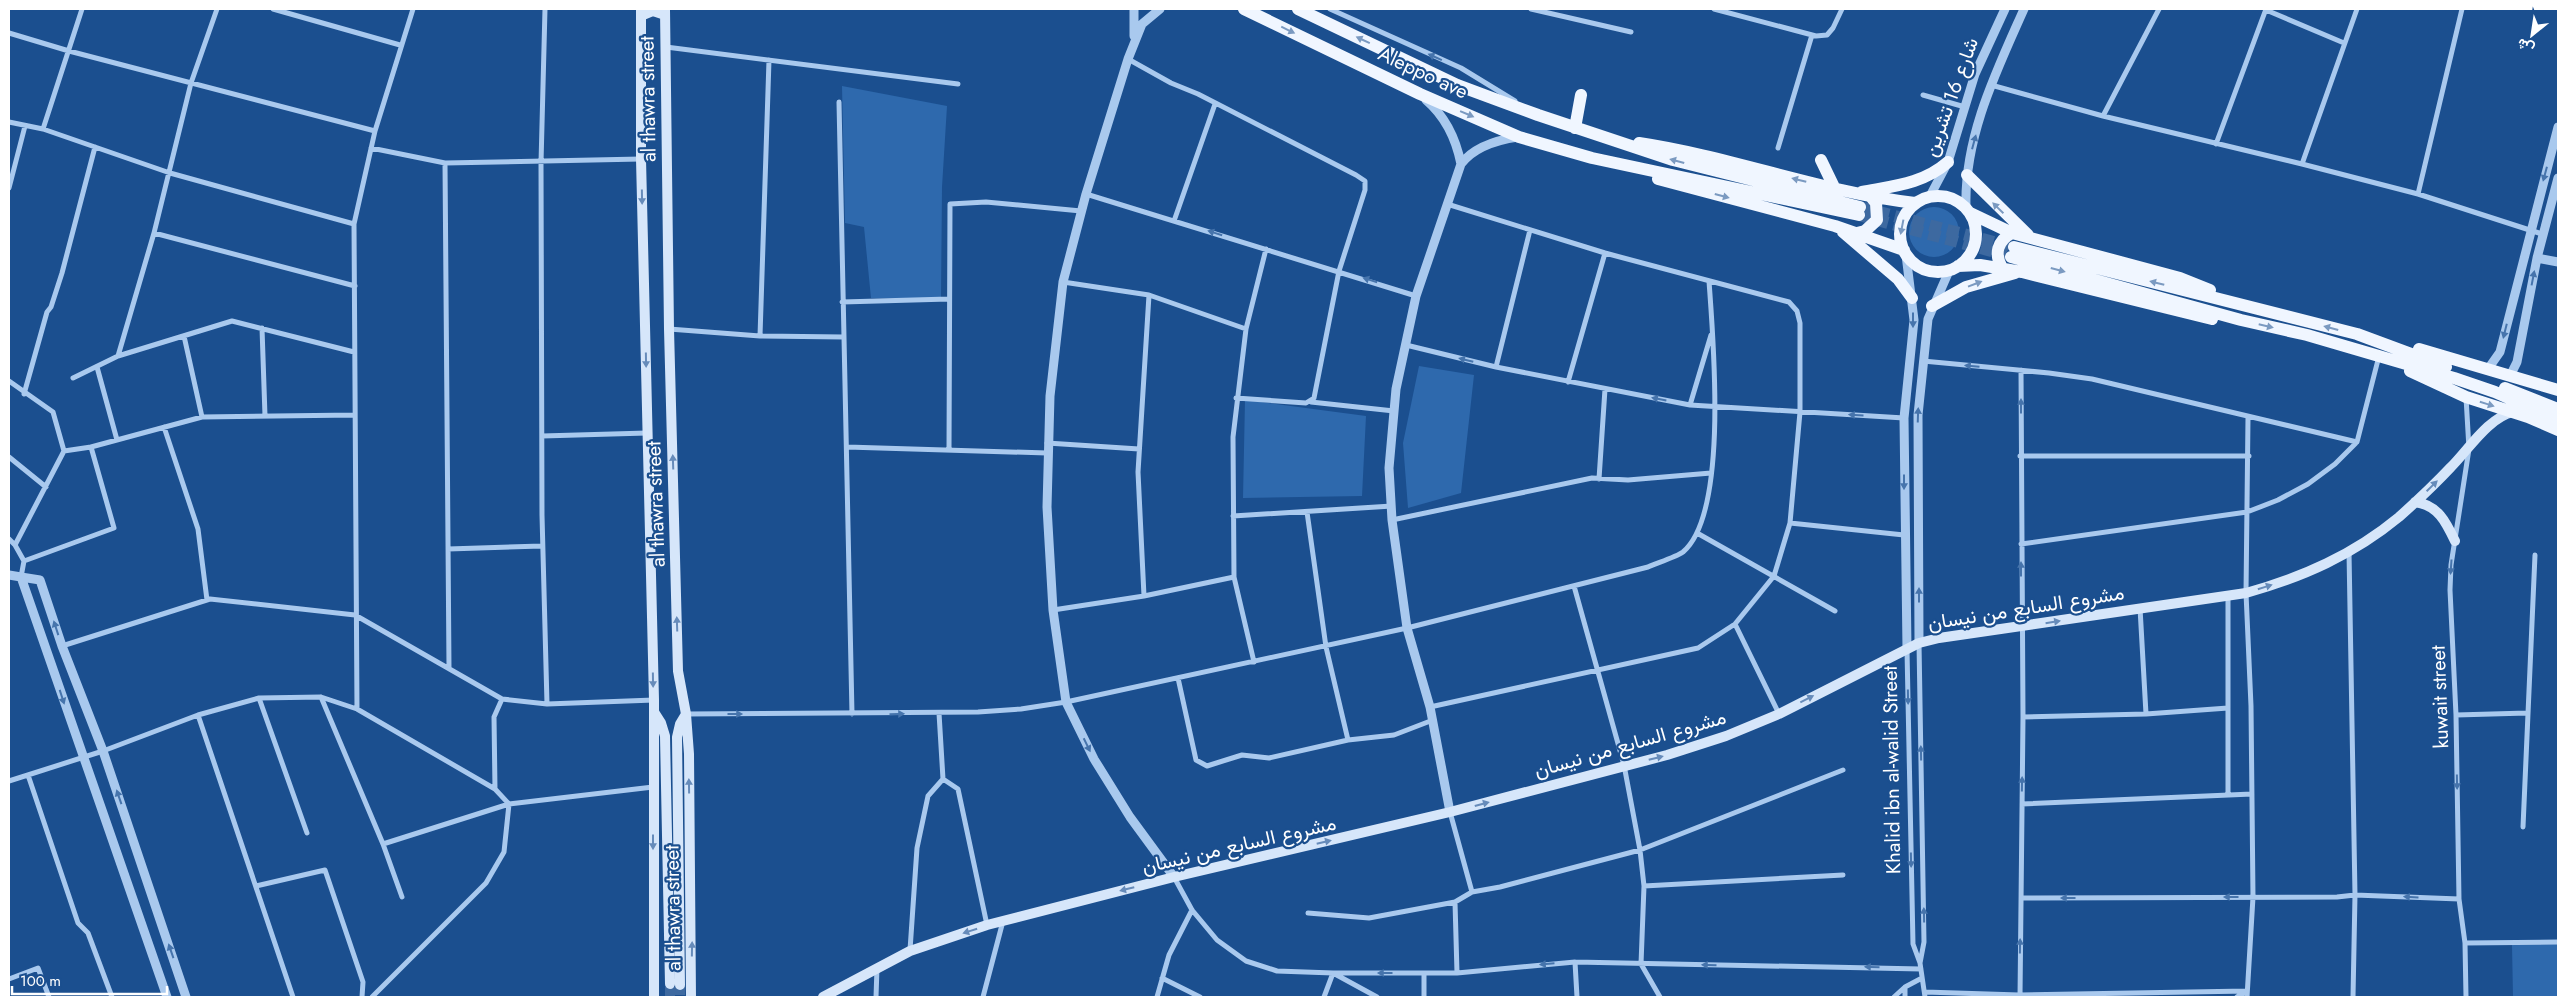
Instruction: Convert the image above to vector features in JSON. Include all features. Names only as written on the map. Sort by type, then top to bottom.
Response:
[{"type":"main road","name":"Aleppo ave","points":[[1244,9],[1420,94],[1518,137],[1592,158]]},
{"type":"main road","name":"Aleppo ave","points":[[1298,9],[1457,85],[1602,137]]},
{"type":"main road","points":[[641,12],[665,12]]},
{"type":"main road","name":"al thawra street","points":[[641,12],[641,160],[654,700],[654,997]]},
{"type":"main road","name":"al thawra street","points":[[665,12],[669,329],[678,671],[686,714],[689,754],[691,997]]},
{"type":"main road","points":[[1575,128],[1581,95]]},
{"type":"main road","points":[[1602,137],[1664,147],[1856,194],[1915,203]]},
{"type":"main road","points":[[1592,158],[1860,211],[1673,160],[1602,137]]},
{"type":"main road","points":[[1592,158],[1632,172],[1835,226],[1905,252]]},
{"type":"main road","points":[[1821,160],[1835,189]]},
{"type":"main road","points":[[1856,194],[1916,182],[1931,175],[1948,162]]},
{"type":"main road","points":[[1967,175],[2031,238]]},
{"type":"main road","points":[[2222,299],[2198,284],[2180,278],[2012,233],[1968,210],[1952,198],[1930,196],[1915,203],[1909,209],[1901,224],[1901,242],[1905,252],[1915,264],[1925,270],[1980,265],[2002,268],[2200,317],[2241,320]]},
{"type":"main road","points":[[1856,233],[1865,231],[1877,220],[1876,203],[1871,197]]},
{"type":"main road","points":[[1953,268],[1969,256],[1976,242],[1975,222],[1968,210]]},
{"type":"main road","points":[[1835,226],[1885,266],[1898,279],[1912,298]]},
{"type":"main road","points":[[2002,268],[1998,262],[1998,248],[2001,241],[2012,233]]},
{"type":"main road","points":[[2558,390],[2382,338],[2357,334],[2222,299],[2013,252],[2241,320],[2379,356],[2495,392],[2558,420]]},
{"type":"main road","points":[[1932,306],[1980,282],[2022,272]]},
{"type":"main road","points":[[2357,334],[2558,409]]},
{"type":"main road","points":[[2379,356],[2466,397],[2513,412],[2558,430]]},
{"type":"main road","name":"مشروع السابع من نيسان","points":[[823,997],[910,951],[987,925],[1450,812],[1667,755],[1726,736],[1779,714],[1907,649],[1939,638],[2246,593],[2323,567],[2383,530],[2415,502],[2486,429],[2506,414],[2513,412]]},
{"type":"main road","points":[[2415,502],[2424,503],[2441,516],[2454,541]]},
{"type":"main road","points":[[654,712],[661,723],[665,736],[675,985],[677,737],[680,724],[686,714]]},
{"type":"street","points":[[44,129],[82,9]]},
{"type":"street","points":[[118,356],[154,233],[191,83],[217,9]]},
{"type":"street","points":[[273,9],[400,45]]},
{"type":"street","points":[[357,709],[354,224],[375,130],[400,45],[413,9]]},
{"type":"street","points":[[545,9],[541,163],[542,546],[547,704]]},
{"type":"street","points":[[1134,9],[1134,41]]},
{"type":"street","points":[[1160,9],[1142,24],[1134,41],[1081,210],[1064,282],[1055,339],[1047,443],[1048,516],[1053,610],[1066,702],[1094,759],[1130,817],[1184,891],[1192,910],[1217,940],[1246,961],[1277,971],[1333,974],[1457,973],[1575,962],[1920,966],[1925,995],[2019,996],[2247,991]]},
{"type":"street","points":[[1330,9],[1460,68],[1538,115]]},
{"type":"street","points":[[1531,9],[1631,32]]},
{"type":"street","points":[[1714,9],[1812,35],[1827,36],[1834,28],[1842,9]]},
{"type":"street","name":"شارع 16 تشرين","points":[[1930,196],[1948,162],[1975,74],[2005,9]]},
{"type":"street","name":"شارع 16 تشرين","points":[[1968,210],[1967,175],[1991,85],[2024,9]]},
{"type":"street","points":[[2103,116],[2159,9]]},
{"type":"street","points":[[2216,144],[2266,9],[2344,43]]},
{"type":"street","points":[[2302,164],[2357,9]]},
{"type":"street","points":[[2418,194],[2462,9]]},
{"type":"street","points":[[9,33],[69,51],[375,130]]},
{"type":"street","points":[[1778,148],[1812,35]]},
{"type":"street","points":[[665,47],[958,84]]},
{"type":"street","points":[[1128,59],[1171,84],[1198,94],[1365,181],[1365,190],[1339,271],[1316,393],[1311,402]]},
{"type":"street","points":[[760,336],[769,60]]},
{"type":"street","points":[[1991,85],[2103,116],[2418,194],[2542,234]]},
{"type":"street","points":[[1420,94],[1440,114],[1447,125],[1453,137],[1461,164]]},
{"type":"street","points":[[1923,95],[1965,107]]},
{"type":"street","points":[[839,102],[852,714]]},
{"type":"street","points":[[1174,221],[1215,104]]},
{"type":"street","points":[[9,122],[44,129],[170,173],[354,224]]},
{"type":"street","points":[[9,188],[25,126]]},
{"type":"street","points":[[2488,369],[2500,352],[2558,127]]},
{"type":"street","points":[[1472,892],[1450,812],[1430,707],[1407,628],[1392,520],[1393,506],[1389,468],[1394,411],[1416,296],[1461,164],[1467,156],[1487,145],[1518,137]]},
{"type":"street","points":[[24,394],[47,312],[62,273],[95,147]]},
{"type":"street","points":[[371,148],[445,163],[641,160]]},
{"type":"street","points":[[445,163],[450,667]]},
{"type":"street","points":[[2510,376],[2517,362],[2542,234],[2558,178]]},
{"type":"street","points":[[1086,194],[1416,296]]},
{"type":"street","points":[[949,450],[950,204],[986,202],[1081,210]]},
{"type":"street","points":[[1430,707],[1698,648],[1735,624],[1774,576],[1790,523],[1800,412],[1800,323],[1794,306],[1784,299],[1605,253],[1447,204]]},
{"type":"street","points":[[1496,367],[1530,230]]},
{"type":"street","points":[[154,233],[355,286]]},
{"type":"street","points":[[1254,662],[1234,577],[1233,437],[1236,398],[1246,329],[1266,249]]},
{"type":"street","name":"Khalid ibn al-walid Street","points":[[1905,252],[1914,320],[1904,418],[1904,534],[1913,944],[1920,966]]},
{"type":"street","points":[[1568,382],[1605,253]]},
{"type":"street","points":[[2537,258],[2558,262]]},
{"type":"street","points":[[1919,644],[1918,414],[1922,361],[1928,319],[1932,306],[1953,268]]},
{"type":"street","points":[[686,714],[939,713],[1021,709],[1066,702],[1407,628],[1648,567],[1682,553],[1697,533],[1702,520],[1711,473],[1717,407],[1709,280]]},
{"type":"street","points":[[1064,282],[1149,294],[1246,329]]},
{"type":"street","points":[[1144,596],[1138,472],[1149,294]]},
{"type":"street","points":[[842,302],[949,299]]},
{"type":"street","points":[[73,378],[118,356],[232,321],[354,352]]},
{"type":"street","points":[[262,328],[265,416]]},
{"type":"street","points":[[669,329],[760,336],[843,337]]},
{"type":"street","points":[[1690,405],[1712,332]]},
{"type":"street","points":[[184,336],[202,417]]},
{"type":"street","points":[[1406,345],[1496,367],[1690,405],[1904,418]]},
{"type":"street","points":[[2021,544],[2247,512],[2308,484],[2335,464],[2357,442],[2379,356]]},
{"type":"street","points":[[1922,361],[2092,379],[2248,418],[2357,442]]},
{"type":"street","points":[[97,366],[117,440]]},
{"type":"street","points":[[2019,996],[2023,717],[2021,370]]},
{"type":"street","points":[[9,381],[24,394],[54,412],[64,451],[15,545]]},
{"type":"street","points":[[1599,479],[1605,389]]},
{"type":"street","name":"kuwait street","points":[[2466,397],[2468,449],[2454,541],[2450,590],[2456,715],[2459,899],[2465,943],[2466,997]]},
{"type":"street","points":[[1236,398],[1311,402],[1394,411]]},
{"type":"street","points":[[64,451],[91,447],[202,417],[355,415]]},
{"type":"street","points":[[2247,997],[2253,897],[2251,706],[2246,593],[2248,418]]},
{"type":"street","points":[[164,428],[198,529],[207,600]]},
{"type":"street","points":[[542,436],[647,433]]},
{"type":"street","points":[[1047,443],[1139,449]]},
{"type":"street","points":[[24,561],[114,528],[91,447]]},
{"type":"street","points":[[847,447],[1047,453]]},
{"type":"street","points":[[2020,456],[2249,456]]},
{"type":"street","points":[[9,457],[46,487]]},
{"type":"street","points":[[1392,520],[1592,478],[1628,480],[1711,473]]},
{"type":"street","points":[[1233,516],[1393,506]]},
{"type":"street","points":[[1307,512],[1326,647],[1348,740]]},
{"type":"street","points":[[1790,523],[1904,534]]},
{"type":"street","points":[[1697,533],[1835,611]]},
{"type":"street","points":[[9,540],[15,545],[24,561],[21,577],[167,997]]},
{"type":"street","points":[[448,549],[542,546]]},
{"type":"street","points":[[2350,552],[2355,895],[2353,997]]},
{"type":"street","points":[[2523,827],[2535,555]]},
{"type":"street","points":[[9,575],[40,580],[62,646],[104,751],[186,997]]},
{"type":"street","points":[[1053,610],[1144,596],[1234,577]]},
{"type":"street","points":[[1574,586],[1624,765],[1640,850],[1644,886],[1641,964],[1660,997]]},
{"type":"street","points":[[2228,595],[2228,795]]},
{"type":"street","points":[[62,646],[207,600],[355,615],[450,667],[502,699],[547,704],[654,700]]},
{"type":"street","points":[[2140,608],[2146,714]]},
{"type":"street","points":[[1735,624],[1779,714]]},
{"type":"street","name":"Khalid ibn al-walid Street","points":[[1919,644],[1924,942],[1920,966]]},
{"type":"street","points":[[1178,678],[1196,760],[1207,766],[1242,755],[1270,758],[1348,740],[1394,735],[1433,720]]},
{"type":"street","points":[[321,697],[383,844],[402,897]]},
{"type":"street","points":[[9,781],[104,751],[198,715],[260,698],[321,697],[357,709],[495,789],[510,804]]},
{"type":"street","points":[[260,698],[307,834]]},
{"type":"street","points":[[495,789],[494,717],[502,699]]},
{"type":"street","points":[[2023,717],[2146,714],[2228,708]]},
{"type":"street","points":[[910,951],[917,848],[928,796],[943,779],[939,713]]},
{"type":"street","points":[[2456,715],[2527,713]]},
{"type":"street","points":[[198,715],[293,997]]},
{"type":"street","points":[[1308,913],[1369,918],[1455,902],[1472,892],[1500,887],[1640,850],[1843,770]]},
{"type":"street","points":[[28,775],[78,923],[88,933],[112,997]]},
{"type":"street","points":[[943,779],[958,789],[987,925]]},
{"type":"street","points":[[383,844],[510,804],[653,787]]},
{"type":"street","points":[[2022,804],[2252,794]]},
{"type":"street","points":[[372,997],[486,883],[504,852],[510,804]]},
{"type":"street","points":[[256,886],[325,870],[363,982],[362,997]]},
{"type":"street","points":[[1644,886],[1843,875]]},
{"type":"street","points":[[2021,898],[2355,895],[2459,899]]},
{"type":"street","points":[[1455,902],[1457,973]]},
{"type":"street","points":[[1157,997],[1169,955],[1192,910]]},
{"type":"street","points":[[983,997],[1003,921]]},
{"type":"street","points":[[2465,943],[2558,942]]},
{"type":"street","points":[[1575,962],[1577,997]]},
{"type":"street","points":[[9,979],[38,968],[49,997]]},
{"type":"street","points":[[876,997],[877,968]]},
{"type":"street","points":[[1424,973],[1424,997]]},
{"type":"street","points":[[1324,997],[1333,974]]},
{"type":"street","points":[[1333,974],[1377,997]]},
{"type":"street","points":[[1162,978],[1200,997]]},
{"type":"street","points":[[1894,997],[1905,987],[1922,978]]},
{"type":"street","points":[[1905,987],[1906,997]]},
{"type":"street","points":[[2237,997],[2247,991]]},
{"type":"shaded area","points":[[842,86],[947,106],[942,187],[941,299],[871,298],[864,227],[845,223]]},
{"type":"shaded area","points":[[1929,207],[1939,207],[1952,214],[1959,227],[1959,237],[1952,250],[1939,257],[1929,257],[1920,253],[1913,246],[1909,237],[1909,227],[1913,218],[1920,211]]},
{"type":"shaded area","points":[[1419,366],[1474,375],[1461,493],[1408,508],[1403,443]]},
{"type":"shaded area","points":[[1245,400],[1366,416],[1362,496],[1243,498]]},
{"type":"shaded area","points":[[2558,944],[2558,997],[2513,997],[2512,945]]},
{"type":"tunnel","points":[[1860,207],[2009,246]]},
{"type":"tunnel","points":[[1859,215],[2006,255]]},
{"type":"tunnel","points":[[670,984],[670,997]]},
{"type":"tunnel","points":[[680,985],[680,997]]}]
